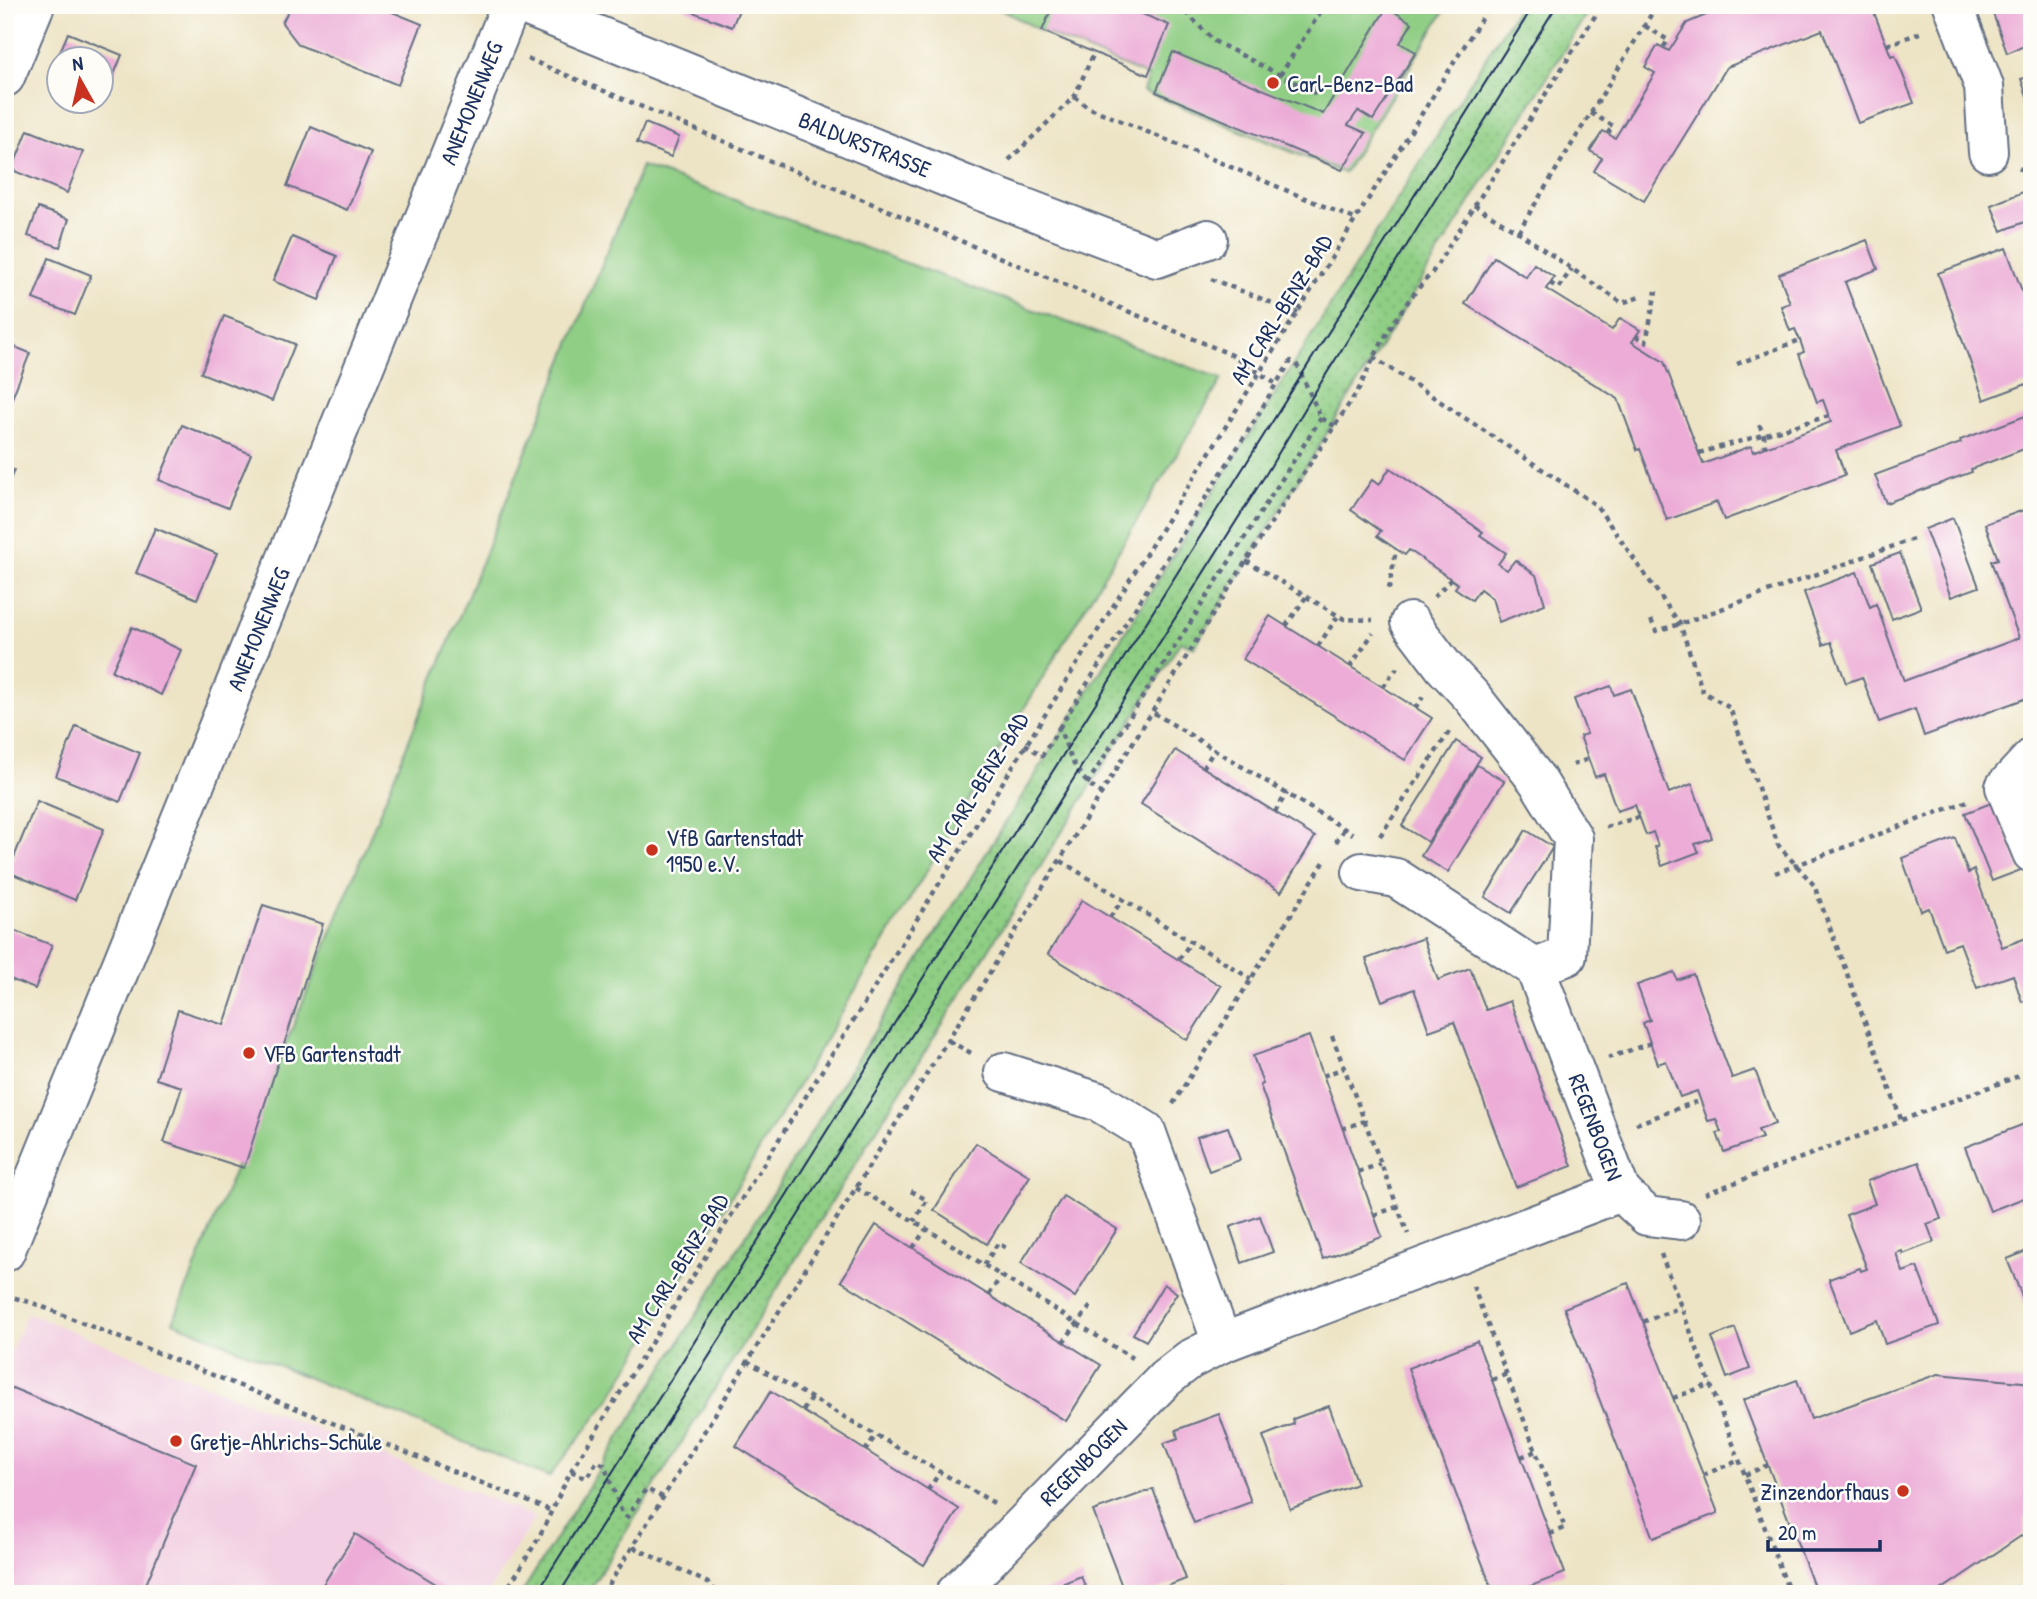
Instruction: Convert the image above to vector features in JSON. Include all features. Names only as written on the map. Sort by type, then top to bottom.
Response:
[{"type":"street","points":[[5,78],[35,5]]},
{"type":"street","name":"ANEMONENWEG","points":[[5,1252],[511,5]]},
{"type":"street","name":"BALDURSTRASSE","points":[[523,5],[978,190],[1157,258]]},
{"type":"street","points":[[1952,5],[1984,86],[1987,152]]},
{"type":"street","points":[[1157,258],[1208,239]]},
{"type":"street","points":[[1377,865],[1535,968],[1567,956],[1573,838],[1537,780],[1472,696],[1392,621]]},
{"type":"street","points":[[2032,758],[2005,787],[2032,853]]},
{"type":"street","name":"REGENBOGEN","points":[[955,1594],[1165,1379],[1189,1360],[1222,1343],[1460,1253],[1649,1209],[1600,1138],[1535,968]]},
{"type":"street","points":[[1004,1072],[1099,1101],[1146,1131],[1222,1343]]},
{"type":"path","points":[[1179,5],[1214,41],[1319,95]]},
{"type":"path","points":[[1280,75],[1325,5]]},
{"type":"path","name":"AM CARL-BENZ-BAD","points":[[504,1594],[538,1539],[571,1471],[1490,5]]},
{"type":"path","points":[[603,1594],[1246,561],[1359,389],[1373,357],[1410,295],[1432,273],[1602,5]]},
{"type":"path","points":[[1518,232],[1657,5]]},
{"type":"path","points":[[1645,26],[1668,40],[1663,48]]},
{"type":"path","points":[[495,45],[1232,355],[1276,384]]},
{"type":"path","points":[[978,190],[1074,97],[1094,53]]},
{"type":"path","points":[[1074,97],[1088,107],[1357,220]]},
{"type":"path","points":[[1591,113],[1613,126],[1608,133]]},
{"type":"path","points":[[1474,205],[1622,303],[1643,296]]},
{"type":"path","points":[[1157,258],[1298,313]]},
{"type":"path","points":[[1550,283],[1558,288],[1572,269]]},
{"type":"path","points":[[1636,336],[1646,342],[1656,291]]},
{"type":"path","points":[[1737,364],[1800,341]]},
{"type":"path","points":[[1373,357],[1596,505],[1680,624],[1703,692],[1730,709],[1778,845],[1814,885],[1901,1119]]},
{"type":"path","points":[[1025,744],[1042,756],[1291,361],[1297,365],[1321,418],[1335,426]]},
{"type":"path","points":[[1699,453],[1829,416]]},
{"type":"path","points":[[1087,784],[1321,418]]},
{"type":"path","points":[[1759,425],[1764,434],[1765,447]]},
{"type":"path","points":[[1651,620],[1656,631],[1680,624],[1913,539]]},
{"type":"path","points":[[1350,667],[1392,621],[1396,549]]},
{"type":"path","points":[[1246,561],[1345,620],[1392,621]]},
{"type":"path","points":[[1286,626],[1306,597]]},
{"type":"path","points":[[1318,646],[1338,616]]},
{"type":"path","points":[[1154,712],[1344,829],[1377,865],[1472,696]]},
{"type":"path","points":[[1059,728],[1077,772],[1087,784],[1101,793]]},
{"type":"path","points":[[1203,768],[1214,749]]},
{"type":"path","points":[[1775,873],[2005,787]]},
{"type":"path","points":[[1275,812],[1287,793]]},
{"type":"path","points":[[1146,1131],[1163,1120],[1344,829]]},
{"type":"path","points":[[1060,861],[1251,979]]},
{"type":"path","points":[[1111,917],[1123,899]]},
{"type":"path","points":[[1179,959],[1191,942]]},
{"type":"path","points":[[1332,1036],[1420,1268]]},
{"type":"path","points":[[1323,1076],[1345,1068]]},
{"type":"path","points":[[1790,1594],[1682,1307],[1649,1209],[2032,1071]]},
{"type":"path","points":[[1600,1138],[1700,1100]]},
{"type":"path","points":[[1342,1129],[1364,1121]]},
{"type":"path","points":[[1358,1172],[1381,1164]]},
{"type":"path","points":[[856,1188],[914,1221],[1165,1379]]},
{"type":"path","points":[[911,1191],[927,1200],[914,1221]]},
{"type":"path","points":[[1374,1215],[1397,1207]]},
{"type":"path","points":[[913,1248],[926,1229]]},
{"type":"path","points":[[984,1265],[998,1243],[1006,1248]]},
{"type":"path","points":[[1460,1253],[1565,1528],[1550,1534]]},
{"type":"path","points":[[989,1295],[1001,1276]]},
{"type":"path","points":[[5,1296],[33,1303],[552,1511]]},
{"type":"path","points":[[1063,1342],[1093,1303]]},
{"type":"path","points":[[1643,1322],[1682,1307]]},
{"type":"path","points":[[747,1361],[1025,1521]]},
{"type":"path","points":[[1492,1380],[1507,1374]]},
{"type":"path","points":[[1673,1398],[1711,1384]]},
{"type":"path","points":[[803,1411],[811,1398]]},
{"type":"path","points":[[865,1451],[876,1435]]},
{"type":"path","points":[[1521,1457],[1536,1451]]},
{"type":"path","points":[[1703,1475],[1740,1460]]},
{"type":"path","points":[[571,1471],[586,1478],[597,1461],[604,1465],[622,1513],[627,1517],[646,1489],[663,1497]]},
{"type":"path","points":[[1745,1475],[1768,1465]]},
{"type":"path","points":[[928,1490],[940,1472]]},
{"type":"path","points":[[633,1547],[708,1583],[719,1594]]},
{"type":"shaded area","name":"Gretje-Ahlrichs-Schule","points":[[27,1313],[535,1517],[487,1594],[5,1594],[5,1365]]},
{"type":"green space","name":"Carl-Benz-Bad","points":[[993,5],[1448,5],[1344,173],[1143,91],[1148,76],[1041,31]]},
{"type":"green space","points":[[1519,5],[1592,5],[1194,648],[1181,641],[587,1594],[521,1594]]},
{"type":"green space","name":"VfB Gartenstadt 1950 e.V.","points":[[642,166],[1222,379],[609,1400],[549,1477],[173,1322]]},
{"type":"building","points":[[291,5],[375,5],[422,24],[398,85],[299,45],[282,23]]},
{"type":"building","points":[[687,5],[741,5],[732,27],[685,9]]},
{"type":"building","points":[[1053,5],[1121,5],[1169,25],[1148,75],[1042,31]]},
{"type":"building","points":[[1730,5],[1871,5],[1891,56],[1895,55],[1914,103],[1858,123],[1822,30],[1727,67],[1644,201],[1594,171],[1602,158],[1590,151],[1603,131],[1615,138],[1655,73],[1645,67],[1658,45],[1669,51],[1687,23]]},
{"type":"building","points":[[1990,5],[2032,5],[2032,43],[2007,53]]},
{"type":"building","points":[[1387,7],[1412,23],[1400,43],[1416,52],[1373,120],[1358,111],[1348,125],[1366,133],[1342,170],[1156,92],[1173,52],[1323,114]]},
{"type":"building","points":[[68,33],[100,46],[62,46]]},
{"type":"building","points":[[116,53],[122,55],[116,70]]},
{"type":"building","points":[[2032,76],[2032,107],[2031,107],[2021,79]]},
{"type":"building","points":[[645,123],[679,137],[671,157],[637,143]]},
{"type":"building","points":[[311,127],[371,152],[347,210],[287,186]]},
{"type":"building","points":[[28,130],[83,152],[67,193],[12,170]]},
{"type":"building","points":[[2028,190],[2032,199],[2032,219],[2002,231],[1991,205]]},
{"type":"building","points":[[38,208],[69,219],[60,247],[28,236]]},
{"type":"building","points":[[292,237],[337,256],[319,300],[273,281]]},
{"type":"building","points":[[1867,240],[1878,269],[1845,282],[1900,426],[1836,450],[1845,475],[1724,520],[1717,502],[1667,520],[1618,399],[1465,304],[1494,257],[1526,277],[1534,264],[1554,277],[1546,289],[1612,330],[1620,318],[1640,330],[1632,342],[1664,362],[1703,464],[1751,446],[1753,452],[1831,422],[1823,400],[1817,402],[1799,354],[1804,352],[1800,340],[1795,329],[1790,331],[1781,306],[1790,303],[1779,274]]},
{"type":"building","points":[[2006,248],[2032,318],[2032,382],[1984,400],[1938,273]]},
{"type":"building","points":[[49,258],[91,275],[75,315],[33,299]]},
{"type":"building","points":[[224,316],[295,344],[272,401],[201,373]]},
{"type":"building","points":[[5,343],[30,353],[10,403],[5,401]]},
{"type":"building","points":[[2031,414],[2032,446],[1971,469],[1972,472],[1886,503],[1875,475]]},
{"type":"building","points":[[182,425],[251,454],[228,508],[159,480]]},
{"type":"building","points":[[5,467],[14,470],[5,491]]},
{"type":"building","points":[[1390,468],[1483,532],[1480,535],[1506,553],[1498,564],[1507,570],[1515,560],[1536,575],[1545,604],[1499,622],[1492,598],[1480,589],[1472,600],[1455,588],[1458,584],[1409,550],[1405,555],[1377,536],[1381,531],[1351,510],[1372,480],[1379,485]]},
{"type":"building","points":[[2032,507],[2032,662],[2029,663],[2032,671],[2032,696],[1924,736],[1915,709],[1879,722],[1862,677],[1846,683],[1831,642],[1823,645],[1804,592],[1857,572],[1870,607],[1876,604],[1904,681],[2019,638],[1991,561],[1998,559],[1985,524]]},
{"type":"building","points":[[1953,518],[1979,587],[1951,597],[1925,529]]},
{"type":"building","points":[[155,528],[217,554],[197,599],[136,573]]},
{"type":"building","points":[[1900,553],[1921,608],[1892,619],[1872,563]]},
{"type":"building","points":[[1270,616],[1432,718],[1405,760],[1243,659]]},
{"type":"building","points":[[132,627],[181,650],[161,695],[112,671]]},
{"type":"building","points":[[1611,686],[1614,695],[1631,689],[1669,793],[1692,784],[1712,838],[1695,844],[1699,852],[1662,866],[1653,832],[1646,835],[1635,805],[1617,811],[1604,774],[1595,777],[1580,736],[1587,734],[1574,699]]},
{"type":"building","points":[[76,726],[140,753],[120,802],[56,776]]},
{"type":"building","points":[[1456,741],[1481,757],[1428,842],[1402,826]]},
{"type":"building","points":[[1175,750],[1315,837],[1281,892],[1141,804]]},
{"type":"building","points":[[1477,765],[1504,781],[1448,872],[1421,856]]},
{"type":"building","points":[[37,801],[104,829],[75,900],[8,872]]},
{"type":"building","points":[[1994,802],[2021,870],[1992,881],[1965,813]]},
{"type":"building","points":[[1526,830],[1553,847],[1511,913],[1485,897]]},
{"type":"building","points":[[1955,838],[1968,873],[1974,870],[2002,947],[2032,936],[2032,998],[2022,1002],[2013,975],[1977,988],[1960,943],[1944,949],[1929,908],[1921,911],[1902,858]]},
{"type":"building","points":[[1082,900],[1221,986],[1187,1040],[1048,954]]},
{"type":"building","points":[[263,905],[323,924],[244,1168],[164,1142],[182,1087],[156,1079],[178,1010],[224,1025]]},
{"type":"building","points":[[5,927],[52,945],[35,989],[5,977]]},
{"type":"building","points":[[1423,938],[1438,980],[1470,968],[1486,1010],[1510,1001],[1572,1166],[1516,1187],[1454,1022],[1429,1031],[1414,989],[1382,1001],[1366,959]]},
{"type":"building","points":[[1674,972],[1677,980],[1693,974],[1732,1078],[1755,1070],[1775,1124],[1758,1130],[1762,1138],[1724,1152],[1717,1133],[1721,1132],[1716,1119],[1708,1121],[1697,1091],[1680,1097],[1666,1061],[1658,1064],[1643,1023],[1650,1020],[1637,985]]},
{"type":"building","points":[[5,1034],[12,1037],[5,1053]]},
{"type":"building","points":[[1309,1036],[1382,1237],[1323,1259],[1260,1085],[1263,1084],[1253,1056]]},
{"type":"building","points":[[2032,1121],[2032,1195],[1990,1211],[1965,1147]]},
{"type":"building","points":[[1228,1127],[1240,1160],[1209,1171],[1197,1137]]},
{"type":"building","points":[[976,1143],[1030,1176],[987,1244],[934,1210]]},
{"type":"building","points":[[1919,1162],[1941,1219],[1927,1224],[1934,1242],[1903,1254],[1902,1251],[1896,1253],[1903,1272],[1917,1267],[1939,1325],[1885,1344],[1877,1320],[1849,1331],[1829,1279],[1860,1268],[1861,1271],[1867,1269],[1846,1215],[1875,1204],[1867,1181]]},
{"type":"building","points":[[1063,1196],[1117,1229],[1075,1297],[1021,1263]]},
{"type":"building","points":[[1260,1216],[1273,1252],[1242,1263],[1230,1227]]},
{"type":"building","points":[[876,1225],[1101,1365],[1066,1421],[841,1281]]},
{"type":"building","points":[[2032,1249],[2032,1307],[2027,1309],[2007,1259]]},
{"type":"building","points":[[1628,1283],[1718,1513],[1653,1538],[1564,1308]]},
{"type":"building","points":[[1164,1284],[1177,1293],[1146,1341],[1133,1334]]},
{"type":"building","points":[[1735,1328],[1750,1369],[1727,1378],[1712,1337]]},
{"type":"building","points":[[1477,1341],[1565,1573],[1510,1594],[1494,1594],[1408,1368]]},
{"type":"building","name":"Zinzendorfhaus","points":[[1938,1374],[2032,1383],[2032,1452],[2024,1534],[1935,1594],[1819,1594],[1743,1400],[1797,1380],[1811,1419]]},
{"type":"building","points":[[5,1385],[196,1464],[142,1594],[5,1594]]},
{"type":"building","points":[[771,1391],[959,1509],[924,1565],[736,1446]]},
{"type":"building","points":[[1329,1406],[1357,1484],[1290,1509],[1263,1436],[1294,1424],[1293,1419]]},
{"type":"building","points":[[1219,1414],[1251,1502],[1194,1523],[1164,1443],[1178,1438],[1176,1430]]},
{"type":"building","points":[[1153,1489],[1186,1579],[1147,1594],[1125,1594],[1093,1511]]},
{"type":"building","points":[[355,1534],[452,1594],[317,1594]]},
{"type":"building","points":[[1081,1576],[1088,1594],[1037,1594]]},
{"type":"building","points":[[1286,1588],[1288,1594],[1271,1594]]},
{"type":"tram line","points":[[536,1594],[1534,5]]},
{"type":"tram line","points":[[559,1594],[1266,474],[1557,5]]},
{"type":"place","name":"Carl-Benz-Bad","points":[[1273,83]]},
{"type":"place","name":"VfB Gartenstadt 1950 e.V.","points":[[652,850]]},
{"type":"place","name":"VFB Gartenstadt","points":[[249,1053]]},
{"type":"place","name":"Gretje-Ahlrichs-Schule","points":[[176,1441]]},
{"type":"place","name":"Zinzendorfhaus","points":[[1903,1491]]}]
